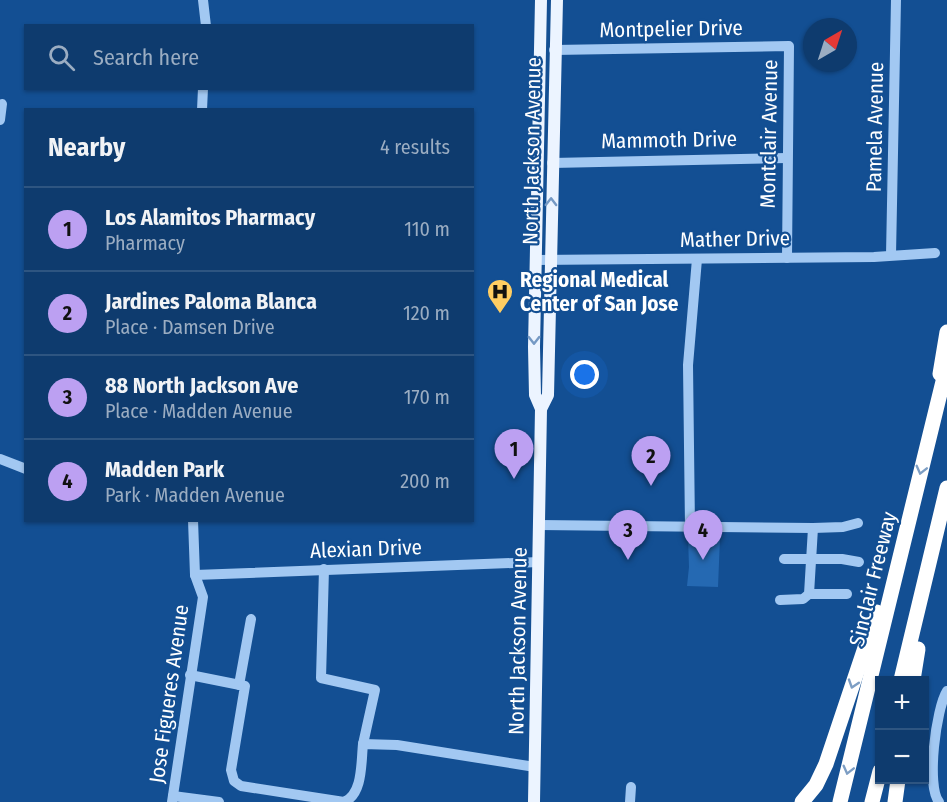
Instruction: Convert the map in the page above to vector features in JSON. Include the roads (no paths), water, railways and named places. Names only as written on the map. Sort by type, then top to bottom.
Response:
[{"type":"highway","points":[[930,430],[947,332]]},
{"type":"highway","name":"Sinclair Freeway","points":[[840,802],[947,365]]},
{"type":"highway","points":[[902,676],[947,488]]},
{"type":"highway","points":[[802,802],[816,784],[830,754],[911,509]]},
{"type":"highway","points":[[914,676],[937,531]]},
{"type":"highway","points":[[872,802],[876,784]]},
{"type":"highway","points":[[895,802],[897,784]]},
{"type":"main road","name":"North Jackson Avenue","points":[[534,802],[541,409],[535,395],[535,260],[541,0]]},
{"type":"main road","name":"North Jackson Avenue","points":[[541,409],[548,395],[554,50],[557,0]]},
{"type":"main road","points":[[540,44],[547,50],[554,71]]},
{"type":"street","points":[[203,0],[206,24]]},
{"type":"street","name":"Pamela Avenue","points":[[891,255],[896,0]]},
{"type":"street","name":"Montpelier Drive","points":[[554,50],[789,46]]},
{"type":"street","name":"Montclair Avenue","points":[[787,258],[789,46]]},
{"type":"street","points":[[202,108],[203,90]]},
{"type":"street","points":[[0,120],[2,104]]},
{"type":"street","name":"Mammoth Drive","points":[[552,163],[787,158]]},
{"type":"street","name":"Mather Drive","points":[[535,260],[787,258],[935,253]]},
{"type":"street","points":[[690,527],[688,366],[698,259]]},
{"type":"street","points":[[0,459],[24,468]]},
{"type":"street","name":"Jose Figueres Avenue","points":[[173,799],[203,597],[195,575],[193,522]]},
{"type":"street","points":[[539,525],[813,528],[858,524]]},
{"type":"street","points":[[809,594],[813,528]]},
{"type":"street","points":[[784,559],[842,559],[859,562]]},
{"type":"street","name":"Alexian Drive","points":[[195,575],[538,562]]},
{"type":"street","points":[[190,675],[245,686],[231,771],[234,782],[241,786],[344,802],[352,798],[357,790],[363,744],[375,690],[321,678],[324,569]]},
{"type":"street","points":[[780,600],[802,599],[809,594],[847,594]]},
{"type":"street","points":[[239,684],[250,619]]},
{"type":"street","points":[[939,802],[934,791],[935,737],[941,700],[947,691]]},
{"type":"street","points":[[363,744],[397,745],[535,767]]},
{"type":"street","points":[[630,802],[631,787]]},
{"type":"street","points":[[173,799],[214,802]]},
{"type":"place","name":"Regional Medical Center of San Jose","points":[[500,315]]},
{"type":"place","name":"Los Alamitos Pharmacy","points":[[514,479]]},
{"type":"place","name":"Jardines Paloma Blanca","points":[[651,486]]},
{"type":"place","name":"88 North Jackson Ave","points":[[628,560]]},
{"type":"place","name":"Madden Park","points":[[703,560]]}]
